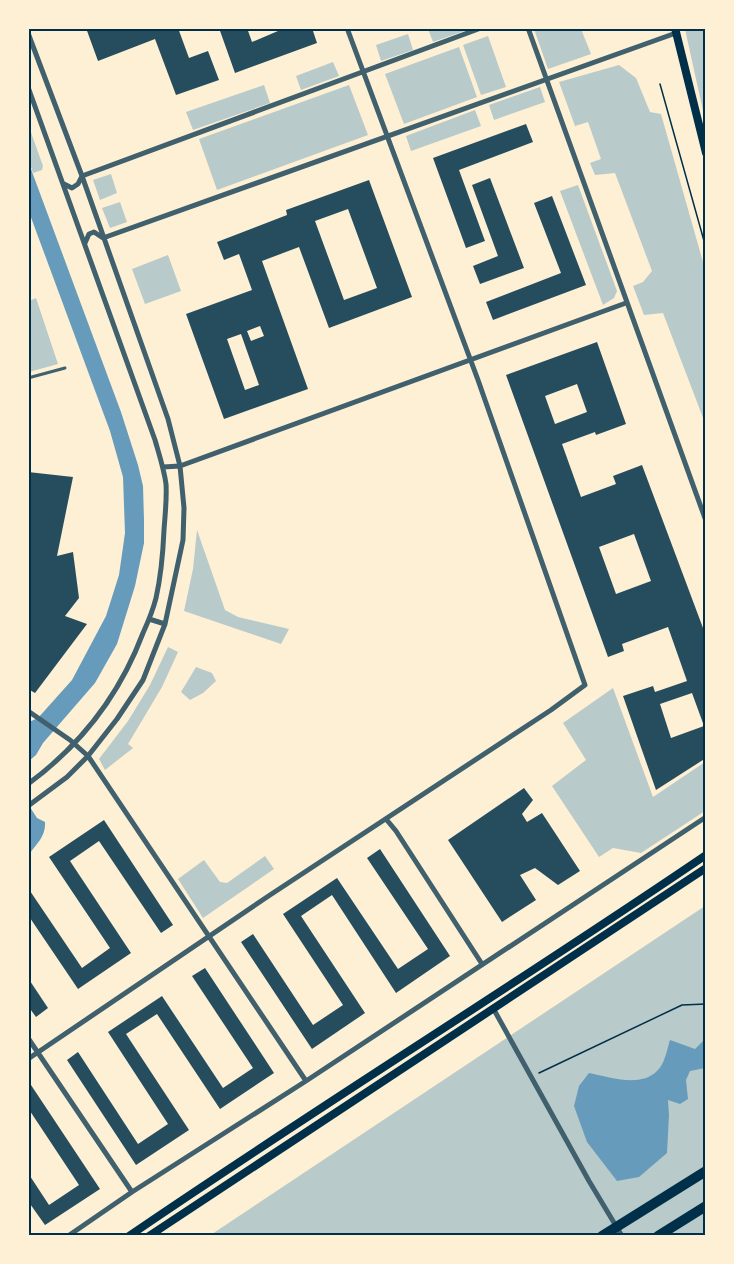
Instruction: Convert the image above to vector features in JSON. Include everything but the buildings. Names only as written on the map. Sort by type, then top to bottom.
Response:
[{"type":"highway","points":[[602,1236],[705,1171]]},
{"type":"highway","points":[[658,1236],[705,1206]]},
{"type":"main road","points":[[675,31],[705,153]]},
{"type":"main road","points":[[129,1236],[214,1178],[596,930],[705,855]]},
{"type":"main road","points":[[149,1236],[705,868]]},
{"type":"street","points":[[28,1059],[551,710],[585,685],[478,380],[348,28]]},
{"type":"street","points":[[64,184],[72,188],[78,184],[82,176],[482,28]]},
{"type":"street","points":[[528,28],[705,521]]},
{"type":"street","points":[[103,238],[675,31]]},
{"type":"street","points":[[28,33],[82,176],[168,419],[180,466],[184,508],[183,540],[165,624],[142,680],[117,719],[88,756],[67,777],[28,806]]},
{"type":"street","points":[[28,87],[155,440],[166,484],[163,550],[156,600],[125,674],[90,726],[72,742],[54,764],[30,783]]},
{"type":"street","points":[[85,243],[89,234],[94,232],[103,238]]},
{"type":"street","points":[[163,467],[180,466],[626,303]]},
{"type":"street","points":[[149,619],[165,624]]},
{"type":"street","points":[[30,712],[88,756],[306,1081]]},
{"type":"street","points":[[68,1236],[705,817]]},
{"type":"street","points":[[386,819],[482,964]]},
{"type":"street","points":[[493,1008],[622,1236]]},
{"type":"street","points":[[28,1038],[132,1192]]},
{"type":"lane","points":[[28,378],[65,368]]},
{"type":"path","points":[[660,84],[705,248]]},
{"type":"path","points":[[531,1077],[682,1005],[705,1004]]},
{"type":"shaded area","points":[[428,28],[470,29],[433,42]]},
{"type":"shaded area","points":[[534,29],[581,29],[591,54],[548,69]]},
{"type":"shaded area","points":[[685,29],[706,29],[705,120]]},
{"type":"shaded area","points":[[408,34],[413,50],[381,61],[376,45]]},
{"type":"shaded area","points":[[488,36],[506,87],[481,95],[463,45]]},
{"type":"shaded area","points":[[459,47],[477,97],[404,124],[385,74]]},
{"type":"shaded area","points":[[333,62],[339,76],[301,90],[296,76]]},
{"type":"shaded area","points":[[619,65],[636,78],[650,112],[661,114],[705,269],[705,423],[663,313],[644,315],[633,286],[643,282],[652,271],[615,173],[595,175],[590,163],[601,159],[588,122],[575,126],[559,82]]},
{"type":"shaded area","points":[[264,85],[270,103],[193,130],[186,112]]},
{"type":"shaded area","points":[[349,85],[368,135],[217,190],[199,139]]},
{"type":"shaded area","points":[[540,87],[545,102],[494,120],[489,105]]},
{"type":"shaded area","points":[[475,110],[481,126],[411,151],[406,136]]},
{"type":"shaded area","points":[[28,124],[43,166],[42,170],[33,173],[29,161]]},
{"type":"shaded area","points":[[111,174],[117,193],[100,200],[93,180]]},
{"type":"shaded area","points":[[578,185],[617,291],[614,298],[603,305],[560,191]]},
{"type":"shaded area","points":[[120,202],[127,222],[110,228],[102,208]]},
{"type":"shaded area","points":[[168,255],[181,291],[145,304],[132,269]]},
{"type":"shaded area","points":[[36,298],[58,364],[29,372],[29,301]]},
{"type":"shaded area","points":[[197,530],[225,610],[238,617],[289,629],[281,644],[184,611],[193,569]]},
{"type":"shaded area","points":[[168,647],[178,652],[162,687],[128,744],[133,748],[105,770],[99,759],[128,721],[150,685]]},
{"type":"shaded area","points":[[196,667],[212,673],[216,681],[203,693],[190,700],[181,692]]},
{"type":"shaded area","points":[[613,688],[653,797],[705,762],[705,811],[641,853],[613,848],[599,857],[552,786],[586,760],[563,723]]},
{"type":"shaded area","points":[[265,856],[274,869],[203,918],[178,879],[204,860],[220,882],[227,883]]},
{"type":"shaded area","points":[[705,906],[705,1235],[209,1236]]},
{"type":"water","points":[[28,161],[121,412],[143,486],[144,520],[144,543],[135,586],[117,644],[95,683],[29,761],[29,722],[38,718],[72,680],[106,616],[119,575],[125,533],[123,477],[110,431],[29,212]]},
{"type":"water","points":[[28,804],[37,818],[45,822],[42,836],[29,854]]},
{"type":"water","points":[[705,1039],[705,1068],[690,1071],[686,1080],[688,1099],[680,1104],[668,1100],[667,1153],[639,1177],[617,1181],[587,1142],[574,1106],[579,1086],[589,1073],[615,1079],[642,1079],[657,1071],[662,1064],[670,1040],[695,1049]]}]
